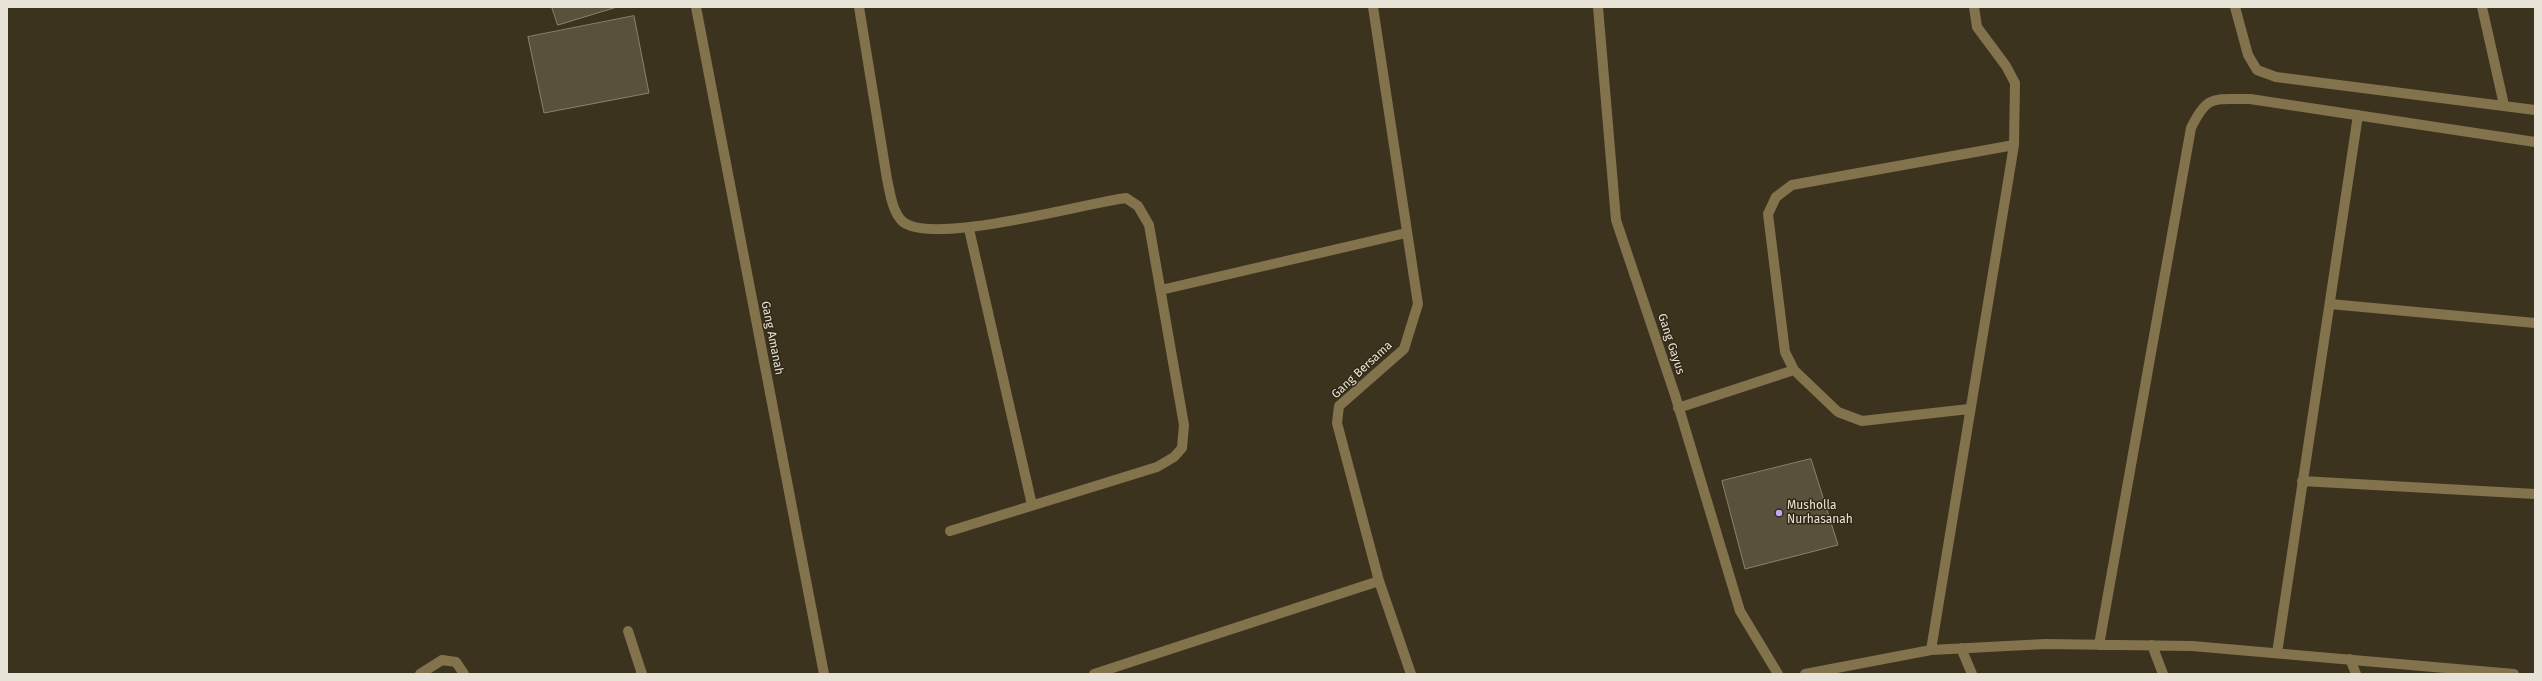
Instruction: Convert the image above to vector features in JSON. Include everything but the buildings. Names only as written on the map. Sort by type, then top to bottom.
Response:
[{"type":"street","name":"Gang Amanah","points":[[696,7],[824,674]]},
{"type":"street","points":[[859,7],[894,206],[903,221],[919,229],[969,229],[1126,198],[1138,206],[1149,224],[1161,290],[1184,425],[1182,448],[1174,457],[1157,467],[950,531]]},
{"type":"street","name":"Gang Bersama","points":[[1373,7],[1406,233],[1418,304],[1404,349],[1339,406],[1337,423],[1379,581],[1411,674]]},
{"type":"street","name":"Gang Gayus","points":[[1598,7],[1616,220],[1678,408],[1740,611],[1778,674]]},
{"type":"street","points":[[1931,650],[2014,145],[2015,83],[2006,66],[1977,27],[1974,7]]},
{"type":"street","points":[[2235,7],[2248,55],[2257,70],[2276,77],[2535,110]]},
{"type":"street","points":[[2482,7],[2504,105]]},
{"type":"street","points":[[2099,645],[2191,128],[2201,108],[2211,100],[2250,99],[2535,142]]},
{"type":"street","points":[[2277,653],[2358,115]]},
{"type":"street","points":[[1970,409],[1862,421],[1838,412],[1794,370],[1785,352],[1768,214],[1776,198],[1792,185],[2014,145]]},
{"type":"street","points":[[969,229],[1032,505]]},
{"type":"street","points":[[1161,290],[1406,233]]},
{"type":"street","points":[[2330,304],[2535,323]]},
{"type":"street","points":[[1678,408],[1794,370]]},
{"type":"street","points":[[2302,481],[2535,494]]},
{"type":"street","points":[[1094,674],[1379,581]]},
{"type":"street","points":[[628,632],[642,674]]},
{"type":"street","points":[[1806,674],[1931,650],[2045,644],[2192,646],[2514,674]]},
{"type":"street","points":[[2152,645],[2163,674]]},
{"type":"street","points":[[1961,648],[1972,674]]},
{"type":"street","points":[[2350,659],[2356,674]]},
{"type":"street","points":[[420,674],[442,660],[456,662],[464,674]]},
{"type":"place","name":"Musholla Nurhasanah","points":[[1779,513]]}]
